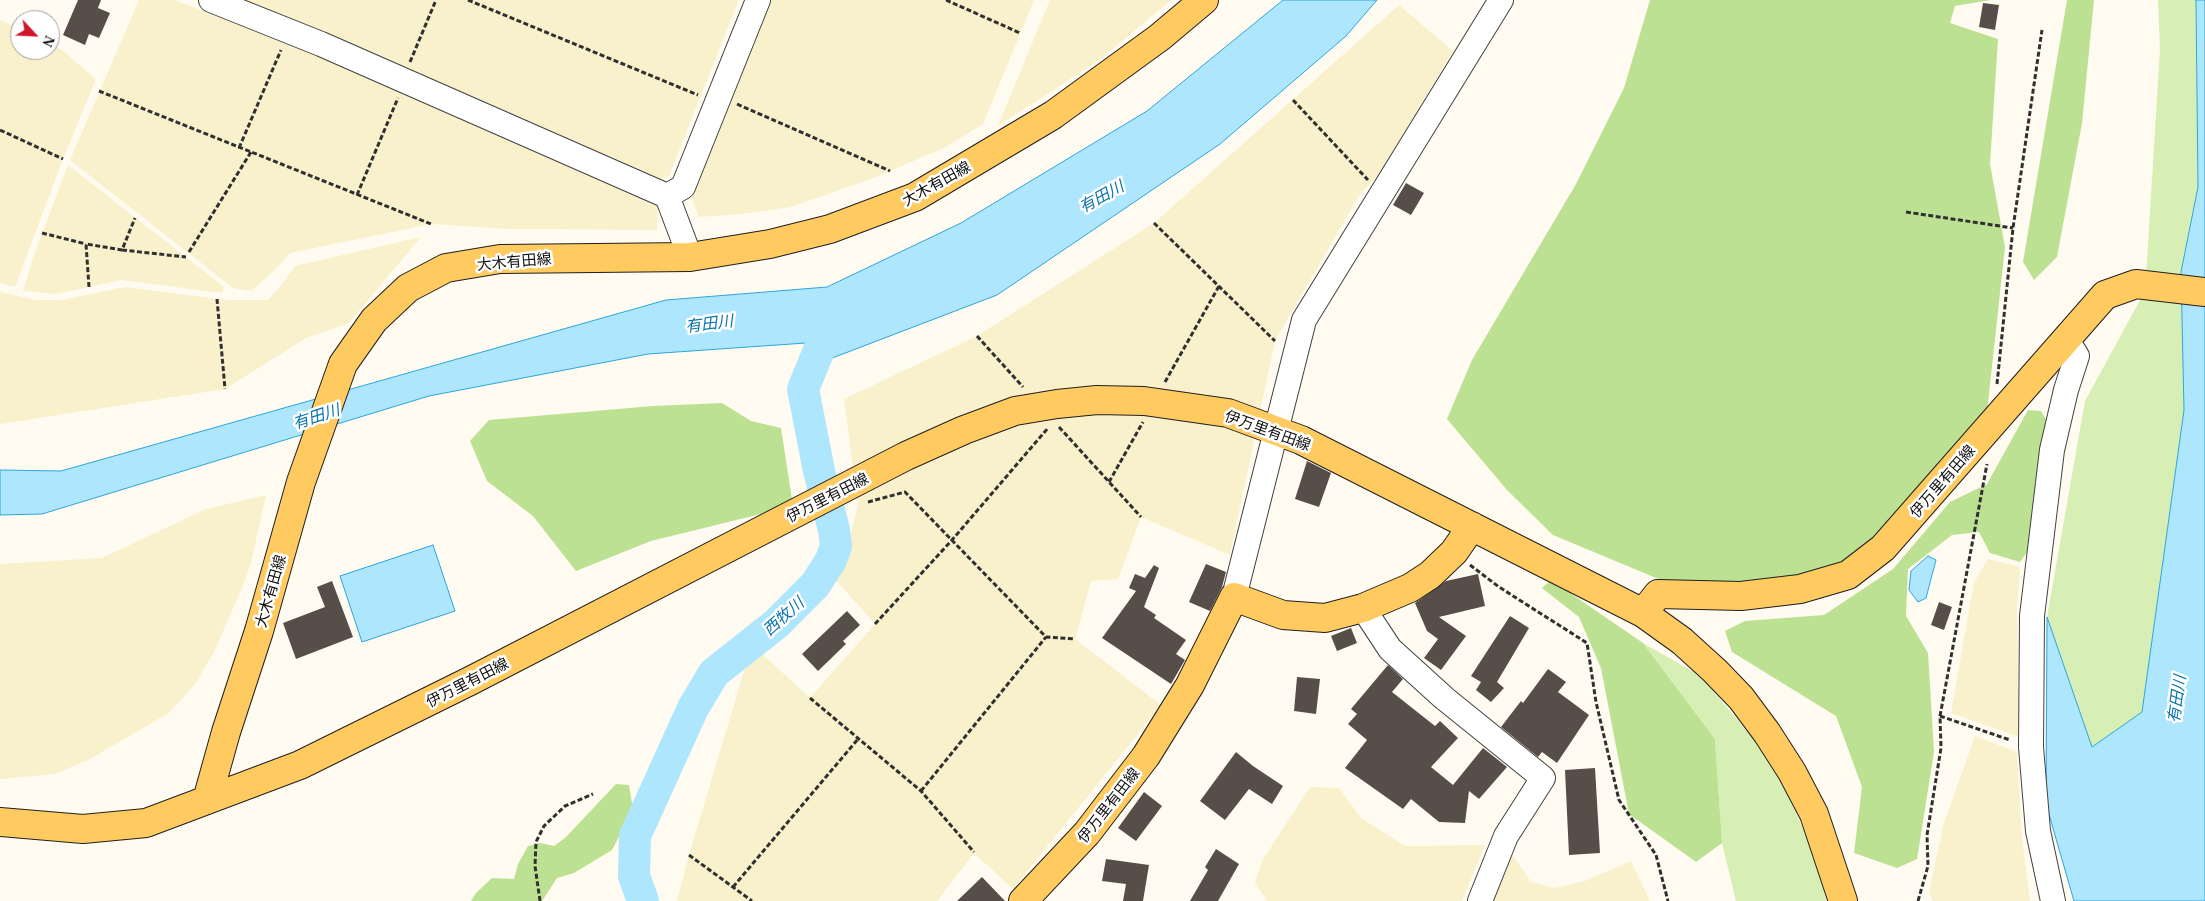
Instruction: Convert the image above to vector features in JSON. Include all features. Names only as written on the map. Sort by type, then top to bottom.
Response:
[{"type":"main road","name":"大木有田線","points":[[207,800],[280,559],[301,482],[343,364],[374,320],[408,288],[446,268],[500,259],[690,257],[770,244],[830,229],[915,197],[1053,115],[1160,37],[1204,0]]},
{"type":"main road","name":"伊万里有田線","points":[[1643,613],[1658,594],[1741,596],[1800,589],[1848,575],[1883,548],[2105,295],[2136,284],[2205,292]]},
{"type":"main road","name":"伊万里有田線","points":[[207,800],[309,761],[479,676],[789,516],[859,493],[964,430],[1015,411],[1057,404],[1097,400],[1144,401],[1228,413],[1275,429],[1334,456],[1643,613],[1682,641],[1715,671],[1741,698],[1768,733],[1792,772],[1814,814],[1843,901]]},
{"type":"main road","points":[[1234,596],[1284,615],[1292,616],[1325,618],[1363,608],[1410,588],[1430,575],[1454,552],[1472,526]]},
{"type":"main road","name":"伊万里有田線","points":[[1023,901],[1087,833],[1146,756],[1190,685],[1234,596]]},
{"type":"main road","points":[[1,829],[82,829],[146,823],[207,800]]},
{"type":"street","points":[[211,0],[321,44],[667,196],[690,257]]},
{"type":"street","points":[[667,196],[683,187],[758,0]]},
{"type":"street","points":[[1234,596],[1304,320],[1501,0]]},
{"type":"street","points":[[2053,901],[2038,831],[2031,747],[2032,616],[2052,450],[2066,390],[2077,356],[2067,340]]},
{"type":"street","points":[[1363,608],[1390,649],[1444,698],[1542,778],[1506,836],[1480,901]]},
{"type":"path","points":[[410,64],[436,0]]},
{"type":"path","points":[[468,0],[701,96]]},
{"type":"path","points":[[946,0],[1020,33]]},
{"type":"path","points":[[1994,422],[2013,228],[2042,30]]},
{"type":"path","points":[[239,148],[284,42]]},
{"type":"path","points":[[100,91],[431,224]]},
{"type":"path","points":[[357,195],[402,91]]},
{"type":"path","points":[[1293,100],[1381,193]]},
{"type":"path","points":[[736,104],[890,171]]},
{"type":"path","points":[[0,130],[63,159]]},
{"type":"path","points":[[189,252],[250,152]]},
{"type":"path","points":[[1906,212],[2013,228]]},
{"type":"path","points":[[122,250],[135,218]]},
{"type":"path","points":[[1154,223],[1275,341]]},
{"type":"path","points":[[42,233],[86,244],[122,250],[186,257]]},
{"type":"path","points":[[86,244],[89,287]]},
{"type":"path","points":[[217,299],[225,389]]},
{"type":"path","points":[[875,624],[952,540],[1054,421]]},
{"type":"path","points":[[1918,901],[1928,866],[1927,835],[1941,748],[1940,716],[1988,459]]},
{"type":"path","points":[[859,493],[905,492],[1046,637],[1075,639]]},
{"type":"path","points":[[1454,552],[1499,587],[1587,643],[1596,702],[1619,800],[1656,855],[1668,901]]},
{"type":"path","points":[[921,791],[1046,637]]},
{"type":"path","points":[[810,698],[921,791],[974,852]]},
{"type":"path","points":[[1940,716],[2031,747]]},
{"type":"path","points":[[733,888],[858,739]]},
{"type":"path","points":[[540,901],[535,866],[536,842],[544,826],[566,806],[593,794]]},
{"type":"path","points":[[689,855],[752,901]]},
{"type":"shaded area","points":[[139,0],[175,0],[316,55],[658,200],[657,230],[509,229],[431,224],[290,253],[272,273],[251,291],[233,288],[70,160]]},
{"type":"shaded area","points":[[236,0],[739,0],[669,176],[657,180]]},
{"type":"shaded area","points":[[767,0],[1034,0],[983,124],[944,148],[871,179],[791,207],[741,214],[699,217],[690,193]]},
{"type":"shaded area","points":[[1050,0],[1171,0],[1101,59],[998,126]]},
{"type":"shaded area","points":[[1399,5],[1453,51],[1379,174],[1360,194],[1275,341],[1230,555],[1141,517],[1118,579],[1091,581],[1075,639],[1161,705],[1013,889],[974,853],[937,901],[677,901],[744,671],[759,651],[810,698],[875,624],[835,579],[843,564],[858,505],[844,399],[977,336],[1154,223]]},
{"type":"shaded area","points":[[0,20],[10,24],[10,60],[60,60],[60,49],[96,79],[63,159],[15,287],[0,283]]},
{"type":"shaded area","points":[[68,165],[224,287],[222,293],[121,280],[56,294],[23,291],[33,258]]},
{"type":"shaded area","points":[[421,237],[349,323],[306,338],[225,389],[0,424],[0,292],[36,300],[61,300],[125,287],[226,300],[268,300],[295,266]]},
{"type":"shaded area","points":[[266,495],[251,563],[214,652],[195,684],[169,713],[90,759],[55,774],[0,779],[0,564],[102,558],[206,509]]},
{"type":"shaded area","points":[[1988,559],[2020,567],[2017,610],[2019,737],[1951,713],[1974,582]]},
{"type":"shaded area","points":[[1975,736],[2017,752],[2022,838],[2030,901],[1933,901],[1929,892],[1943,826]]},
{"type":"shaded area","points":[[1310,787],[1339,788],[1361,818],[1405,846],[1485,845],[1462,901],[1267,901],[1255,883],[1262,861]]},
{"type":"shaded area","points":[[1508,848],[1531,882],[1554,888],[1585,881],[1631,861],[1650,901],[1487,901]]},
{"type":"green space","points":[[1650,0],[1991,0],[1955,6],[1950,23],[1998,39],[1990,164],[2005,247],[1987,412],[1889,534],[1841,565],[1751,586],[1661,580],[1553,535],[1507,490],[1447,419],[1472,360],[1576,184],[1624,88]]},
{"type":"green space","points":[[2067,0],[2094,0],[2082,123],[2057,257],[2034,280],[2023,262]]},
{"type":"green space","points":[[2158,0],[2196,0],[2198,187],[2181,272],[2184,410],[2142,712],[2092,748],[2047,617],[2085,401],[2145,291],[2160,50]]},
{"type":"green space","points":[[722,403],[751,421],[781,428],[793,506],[651,541],[576,571],[533,516],[487,481],[470,441],[489,420],[653,406]]},
{"type":"green space","points":[[2028,410],[2041,411],[2050,426],[2032,545],[2020,562],[1990,553],[1979,532],[1952,535],[1908,569],[1906,616],[1928,653],[1934,752],[1917,859],[1897,868],[1854,853],[1862,787],[1836,716],[1732,652],[1725,631],[1745,621],[1824,615],[1893,569],[1950,502],[1987,484]]},
{"type":"green space","points":[[1551,580],[1643,643],[1715,739],[1722,843],[1696,862],[1629,814],[1601,668],[1579,617],[1542,588]]},
{"type":"green space","points":[[1643,643],[1701,676],[1774,764],[1816,858],[1826,901],[1736,901],[1722,843],[1715,739]]},
{"type":"green space","points":[[616,784],[629,785],[633,810],[612,850],[574,873],[557,878],[542,901],[471,901],[476,893],[492,878],[514,879],[518,864],[528,846],[540,843],[554,846],[565,838]]},
{"type":"water","name":"有田川","points":[[1283,0],[1377,0],[1346,36],[1220,144],[997,295],[814,365],[806,343],[648,354],[429,396],[42,514],[0,515],[0,470],[61,471],[666,300],[827,287],[961,223],[1147,111]]},
{"type":"water","name":"有田川","points":[[2196,0],[2205,0],[2205,901],[2074,901],[2046,804],[2047,617],[2092,747],[2142,712],[2184,410],[2181,272],[2198,187]]},
{"type":"water","points":[[433,545],[455,611],[362,642],[340,576]]},
{"type":"water","points":[[1928,556],[1936,560],[1926,598],[1918,602],[1909,590],[1911,571]]},
{"type":"building","points":[[78,0],[101,0],[98,8],[110,13],[99,38],[89,34],[85,45],[63,35]]},
{"type":"building","points":[[1983,3],[1999,5],[1995,30],[1979,27]]},
{"type":"building","points":[[1406,183],[1424,193],[1411,215],[1393,205]]},
{"type":"building","points":[[1307,461],[1331,473],[1319,507],[1295,499]]},
{"type":"building","points":[[1206,564],[1226,572],[1222,587],[1210,611],[1189,602]]},
{"type":"building","points":[[1154,565],[1159,568],[1144,607],[1156,615],[1154,618],[1186,640],[1176,654],[1185,660],[1171,684],[1102,638],[1136,591],[1129,588],[1135,574],[1145,578]]},
{"type":"building","points":[[1478,574],[1485,606],[1439,617],[1466,636],[1441,670],[1424,658],[1438,639],[1427,631],[1415,603],[1446,581]]},
{"type":"building","points":[[332,581],[353,637],[296,659],[283,623],[325,607],[317,587]]},
{"type":"building","points":[[1939,602],[1952,607],[1944,630],[1931,625]]},
{"type":"building","points":[[847,611],[860,625],[843,641],[846,644],[818,671],[802,654]]},
{"type":"building","points":[[1510,616],[1529,628],[1497,682],[1504,688],[1491,702],[1476,690],[1481,682],[1471,676]]},
{"type":"building","points":[[1351,628],[1357,643],[1337,651],[1331,636]]},
{"type":"building","points":[[1388,665],[1403,679],[1392,692],[1435,726],[1440,721],[1458,738],[1431,767],[1453,785],[1483,748],[1507,767],[1479,799],[1469,791],[1465,823],[1439,822],[1411,799],[1403,809],[1345,768],[1367,740],[1348,724],[1357,714],[1351,709]]},
{"type":"building","points":[[1548,669],[1566,682],[1558,692],[1589,715],[1557,763],[1542,752],[1538,757],[1501,727],[1521,701],[1523,703]]},
{"type":"building","points":[[1297,677],[1320,679],[1316,714],[1294,711]]},
{"type":"building","points":[[1236,752],[1283,786],[1272,804],[1249,789],[1225,820],[1200,801]]},
{"type":"building","points":[[1595,768],[1600,853],[1569,855],[1565,770]]},
{"type":"building","points":[[1144,792],[1162,806],[1136,841],[1118,828]]},
{"type":"building","points":[[1216,849],[1239,864],[1218,901],[1190,901],[1208,870],[1205,867]]},
{"type":"building","points":[[1106,859],[1149,865],[1143,901],[1123,901],[1126,884],[1102,881]]},
{"type":"building","points":[[982,877],[1005,901],[957,901]]},
{"type":"waterway","name":"西牧川","points":[[643,901],[634,876],[635,836],[693,708],[714,673],[776,624],[815,585],[831,560],[836,546],[803,389],[831,321]]}]
